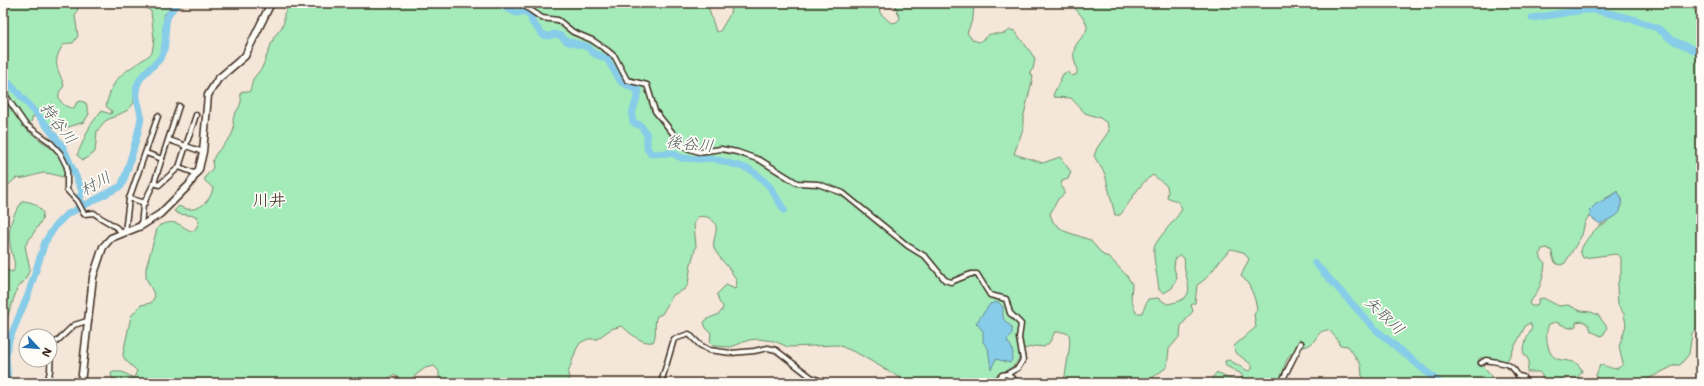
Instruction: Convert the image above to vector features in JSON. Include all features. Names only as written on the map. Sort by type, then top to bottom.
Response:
[{"type":"main road","points":[[81,383],[93,278],[103,247],[111,238],[141,226],[166,210],[189,185],[196,174],[203,152],[208,94],[218,79],[245,56],[271,3]]},
{"type":"street","points":[[520,3],[542,18],[558,20],[573,32],[592,40],[612,54],[627,80],[646,85],[655,111],[684,148],[699,152],[721,149],[737,152],[760,160],[797,183],[818,184],[837,190],[848,196],[908,246],[926,257],[944,280],[951,282],[971,274],[977,274],[990,295],[1006,299],[1010,314],[1021,324],[1019,338],[1024,360],[1018,368],[1002,375],[994,383]]},
{"type":"street","points":[[3,92],[24,124],[50,142],[60,153],[68,167],[68,190],[77,201],[84,214],[94,213],[123,232]]},
{"type":"street","points":[[141,226],[144,203],[154,183],[180,106]]},
{"type":"street","points":[[154,183],[159,185],[179,167],[196,115]]},
{"type":"street","points":[[123,232],[129,198],[158,116]]},
{"type":"street","points":[[169,140],[203,152]]},
{"type":"street","points":[[146,153],[162,159]]},
{"type":"street","points":[[179,167],[196,174]]},
{"type":"street","points":[[129,198],[144,203]]},
{"type":"street","points":[[47,383],[50,371],[51,347],[74,325],[87,321]]},
{"type":"street","points":[[660,383],[674,339],[689,334],[700,345],[709,350],[731,353],[768,348],[776,350],[811,377],[826,383]]},
{"type":"street","points":[[1281,383],[1301,343]]},
{"type":"street","points":[[1481,363],[1486,360],[1507,363],[1516,370],[1518,376],[1523,377],[1526,383]]},
{"type":"street","points":[[1006,374],[1018,383]]},
{"type":"green space","points":[[3,3],[80,3],[75,16],[78,36],[73,43],[64,45],[61,48],[57,60],[64,86],[59,97],[61,102],[72,108],[74,108],[77,102],[81,101],[86,103],[89,114],[84,122],[59,130],[33,116],[28,131],[56,152],[66,169],[63,177],[44,173],[23,178],[16,178],[3,190]]},
{"type":"green space","points":[[120,3],[175,3],[164,15],[162,51],[157,59],[144,70],[134,89],[134,103],[128,110],[105,121],[97,131],[95,152],[83,160],[77,155],[90,126],[101,111],[111,114],[112,111],[106,106],[109,94],[117,79],[152,53],[154,39],[151,11],[139,4]]},
{"type":"green space","points":[[290,3],[707,3],[716,32],[720,31],[729,16],[733,3],[879,3],[880,13],[891,23],[897,22],[900,18],[894,3],[913,3],[921,7],[926,3],[974,3],[973,18],[967,33],[973,40],[979,42],[990,34],[1003,34],[1010,30],[1015,31],[1035,59],[1033,69],[1030,72],[1033,77],[1023,119],[1023,129],[1014,154],[1043,163],[1060,157],[1071,172],[1068,179],[1062,181],[1061,186],[1064,189],[1064,194],[1058,199],[1050,214],[1053,222],[1064,231],[1090,240],[1103,255],[1109,257],[1127,276],[1132,284],[1131,298],[1136,313],[1142,313],[1148,299],[1158,298],[1167,304],[1181,300],[1188,294],[1189,290],[1184,258],[1180,255],[1175,259],[1174,268],[1177,278],[1172,288],[1164,293],[1159,290],[1154,253],[1155,245],[1182,209],[1177,202],[1167,197],[1167,186],[1153,175],[1143,183],[1120,215],[1115,215],[1105,174],[1094,156],[1097,148],[1109,131],[1107,123],[1100,118],[1085,113],[1071,98],[1054,97],[1053,95],[1063,74],[1067,72],[1072,76],[1077,74],[1074,59],[1075,47],[1087,29],[1084,20],[1072,3],[1688,3],[1701,19],[1701,324],[1692,333],[1689,354],[1680,365],[1675,365],[1646,380],[1646,383],[1634,381],[1629,383],[1598,383],[1596,375],[1600,365],[1615,369],[1623,364],[1619,347],[1626,325],[1624,314],[1618,305],[1617,286],[1621,273],[1621,257],[1616,254],[1583,258],[1580,251],[1594,231],[1606,223],[1620,202],[1618,192],[1606,198],[1591,213],[1585,222],[1582,235],[1565,263],[1561,265],[1556,263],[1552,251],[1547,248],[1542,249],[1540,254],[1545,263],[1543,274],[1538,290],[1529,303],[1531,306],[1537,306],[1539,299],[1543,298],[1559,306],[1568,305],[1581,311],[1591,312],[1598,315],[1607,327],[1604,334],[1601,336],[1591,331],[1589,325],[1583,321],[1576,322],[1576,326],[1569,328],[1556,322],[1549,324],[1547,337],[1548,346],[1551,353],[1554,357],[1574,362],[1579,365],[1582,371],[1577,379],[1571,378],[1556,383],[1542,383],[1542,375],[1539,372],[1527,372],[1529,361],[1523,352],[1527,337],[1532,327],[1530,323],[1526,325],[1507,361],[1480,358],[1478,361],[1491,376],[1492,383],[1369,383],[1362,376],[1361,365],[1348,346],[1339,345],[1338,340],[1329,330],[1325,330],[1319,334],[1311,344],[1296,350],[1289,356],[1284,369],[1282,383],[1217,383],[1212,378],[1217,372],[1233,380],[1243,377],[1240,373],[1226,366],[1225,361],[1229,360],[1248,371],[1252,369],[1252,365],[1235,352],[1234,346],[1256,327],[1254,315],[1257,309],[1255,300],[1252,291],[1241,276],[1249,259],[1243,252],[1231,249],[1226,253],[1207,278],[1197,285],[1195,303],[1191,305],[1193,311],[1181,326],[1180,336],[1169,349],[1167,367],[1152,378],[1153,383],[1121,383],[1118,380],[1112,383],[1064,383],[1070,338],[1069,334],[1055,332],[1049,343],[1044,347],[1035,346],[1020,350],[1017,362],[996,378],[993,383],[909,383],[857,353],[838,345],[788,347],[774,341],[758,339],[749,340],[731,347],[713,346],[710,343],[711,333],[706,328],[704,322],[722,310],[723,306],[719,302],[717,294],[726,285],[735,289],[737,283],[733,274],[714,248],[716,231],[715,224],[709,218],[701,216],[697,217],[694,225],[696,246],[688,284],[685,289],[673,295],[662,314],[657,316],[653,342],[640,340],[622,326],[611,329],[597,339],[588,339],[580,343],[576,350],[568,373],[570,383],[468,383],[461,379],[450,383],[444,383],[439,381],[439,371],[434,366],[425,368],[407,382],[394,375],[380,383],[115,383],[111,375],[112,372],[122,372],[134,378],[137,371],[126,361],[123,354],[131,316],[141,305],[151,303],[155,296],[146,278],[146,268],[157,229],[160,225],[174,223],[194,231],[199,223],[196,216],[179,214],[174,211],[179,206],[190,209],[196,208],[209,199],[213,188],[205,181],[205,177],[213,168],[212,163],[216,154],[232,134],[234,128],[233,119],[240,104],[241,93],[242,91],[250,91],[253,79],[262,68],[274,37],[282,27],[284,22],[284,14]]},
{"type":"green space","points":[[23,201],[32,203],[39,207],[43,213],[42,220],[25,246],[30,269],[25,280],[17,289],[3,330],[3,269],[13,272],[14,270],[10,246],[10,226],[18,208]]},
{"type":"water","points":[[1617,191],[1622,198],[1620,212],[1616,216],[1600,224],[1589,216],[1591,213],[1589,211],[1596,204],[1615,194]]},
{"type":"water","points":[[998,302],[1003,307],[1004,319],[1012,327],[1012,334],[1007,341],[1011,346],[1013,354],[1010,363],[996,359],[991,369],[988,348],[983,342],[983,331],[976,323],[990,304]]},
{"type":"waterway","name":"村川","points":[[8,383],[6,356],[9,340],[28,295],[45,242],[56,225],[66,215],[121,186],[130,162],[141,116],[136,94],[137,86],[142,76],[159,60],[162,55],[165,43],[167,19],[169,13],[179,3]]},
{"type":"waterway","name":"後谷川","points":[[504,3],[505,7],[517,13],[525,11],[543,35],[549,36],[554,34],[561,36],[566,41],[588,47],[593,53],[607,59],[621,82],[639,91],[632,114],[633,122],[641,126],[647,135],[647,148],[651,154],[672,153],[682,158],[711,158],[749,169],[770,187],[784,210]]},
{"type":"waterway","points":[[1532,18],[1583,10],[1596,10],[1636,20],[1659,29],[1672,40],[1701,53]]},
{"type":"waterway","name":"持谷川","points":[[9,83],[42,120],[63,147],[83,193],[78,198],[83,206]]},
{"type":"waterway","name":"矢取川","points":[[1315,263],[1375,329],[1440,383]]},
{"type":"district","name":"川井","points":[[269,200]]}]
